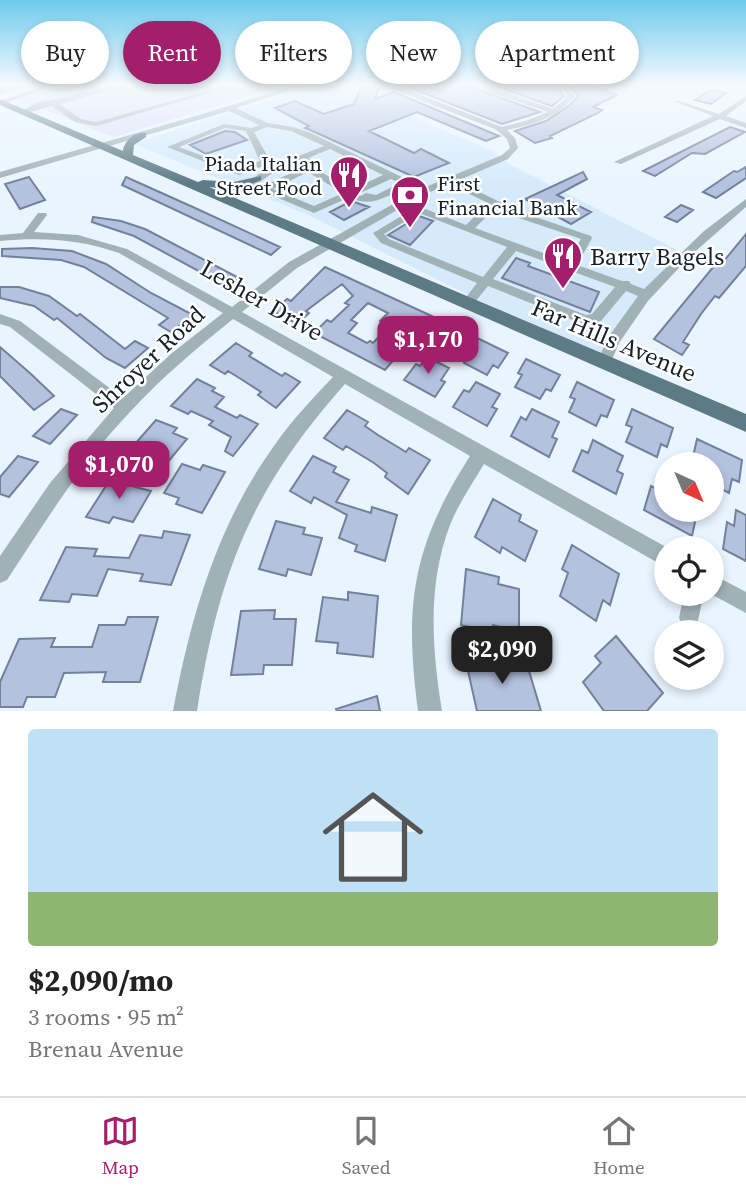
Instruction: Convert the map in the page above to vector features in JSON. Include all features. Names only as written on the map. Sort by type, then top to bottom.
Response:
[{"type":"main road","name":"Far Hills Avenue","points":[[38,118],[127,159],[332,244],[746,424]]},
{"type":"main road","points":[[127,159],[129,144],[142,135]]},
{"type":"main road","points":[[184,182],[232,186],[257,178]]},
{"type":"street","points":[[72,118],[92,124],[113,118]]},
{"type":"street","points":[[0,175],[198,118]]},
{"type":"street","points":[[253,118],[293,129],[331,146],[407,183],[420,193]]},
{"type":"street","points":[[256,118],[263,123]]},
{"type":"street","points":[[472,118],[502,130],[539,118]]},
{"type":"street","points":[[618,162],[717,118]]},
{"type":"street","points":[[727,118],[746,126]]},
{"type":"street","points":[[263,123],[249,130],[224,126],[171,146],[239,173],[301,158],[331,146]]},
{"type":"street","points":[[249,130],[268,166]]},
{"type":"street","name":"Shroyer Road","points":[[0,573],[55,489],[124,407],[177,357],[293,265],[420,193],[505,157],[514,148],[511,138],[502,130]]},
{"type":"street","points":[[301,158],[306,169],[361,200],[373,199],[407,183]]},
{"type":"street","points":[[228,200],[268,166]]},
{"type":"street","points":[[306,169],[265,189],[314,210],[391,175]]},
{"type":"street","points":[[306,169],[350,194]]},
{"type":"street","points":[[450,181],[513,213],[587,238],[571,266]]},
{"type":"street","points":[[604,363],[613,339],[648,295],[689,250],[746,202]]},
{"type":"street","points":[[468,229],[483,214],[499,205]]},
{"type":"street","points":[[625,284],[596,318],[585,320],[385,240],[378,233],[418,209],[625,284],[648,295]]},
{"type":"street","points":[[27,235],[42,215]]},
{"type":"street","points":[[730,215],[746,221]]},
{"type":"street","name":"Lesher Drive","points":[[0,238],[27,235],[74,237],[106,244],[654,551]]},
{"type":"street","points":[[467,304],[514,246]]},
{"type":"street","points":[[0,319],[15,324],[124,407]]},
{"type":"street","points":[[184,711],[202,620],[232,534],[270,463],[292,432],[343,376]]},
{"type":"street","points":[[430,711],[423,670],[421,626],[430,558],[440,526],[481,454]]},
{"type":"street","points":[[724,591],[746,603]]},
{"type":"street","points":[[690,618],[692,606]]},
{"type":"shaded area","points":[[66,118],[176,118],[114,137]]},
{"type":"shaded area","points":[[213,118],[414,118],[493,151],[509,164],[685,254],[613,339],[604,363],[311,216],[136,145]]},
{"type":"building","points":[[294,118],[401,118],[369,131],[414,153],[421,149],[449,163],[414,177],[305,128],[309,126]]},
{"type":"building","points":[[432,118],[456,118],[499,136],[486,141]]},
{"type":"building","points":[[487,118],[520,118],[502,124]]},
{"type":"building","points":[[550,118],[587,118],[550,136],[552,138],[535,143],[515,131]]},
{"type":"building","points":[[730,127],[745,132],[705,154],[692,153],[655,176],[643,171]]},
{"type":"building","points":[[225,131],[235,132],[247,140],[206,154],[190,145]]},
{"type":"building","points":[[746,167],[746,178],[716,198],[703,192],[734,171]]},
{"type":"building","points":[[583,172],[587,179],[557,195],[591,212],[571,224],[525,199]]},
{"type":"building","points":[[29,177],[45,200],[20,209],[5,184]]},
{"type":"building","points":[[126,177],[280,247],[271,255],[122,185]]},
{"type":"building","name":"Piada Italian Street Food","points":[[351,201],[369,207],[344,220],[330,212]]},
{"type":"building","points":[[681,205],[693,210],[677,222],[665,217]]},
{"type":"building","points":[[419,216],[433,221],[410,245],[388,235]]},
{"type":"building","points":[[93,217],[121,221],[145,229],[239,278],[228,287],[134,236],[92,222]]},
{"type":"building","points":[[746,234],[746,266],[719,298],[715,296],[701,314],[683,342],[689,345],[682,355],[654,339],[714,266],[719,267]]},
{"type":"building","points":[[2,249],[72,251],[106,264],[151,293],[193,315],[171,332],[159,325],[168,318],[84,267],[61,260],[2,256]]},
{"type":"building","points":[[516,258],[530,263],[528,266],[599,292],[590,312],[502,278]]},
{"type":"building","points":[[325,267],[508,353],[498,368],[493,365],[487,375],[464,363],[472,353],[450,343],[443,352],[422,341],[430,331],[407,322],[392,339],[401,344],[392,355],[396,357],[385,370],[314,333],[349,305],[345,303],[353,296],[342,284],[306,311],[309,313],[297,324],[273,311],[287,299],[291,301]],"holes":[[[368,303],[388,313],[380,321],[390,325],[373,343],[367,343],[348,333],[357,323],[351,320]]]},
{"type":"building","points":[[0,287],[19,287],[49,296],[77,316],[80,314],[125,349],[135,341],[148,348],[125,368],[106,358],[57,318],[54,320],[34,306],[0,298]]},
{"type":"building","points":[[236,343],[252,353],[249,356],[282,376],[285,373],[300,382],[276,408],[258,395],[261,392],[228,371],[225,374],[210,365]]},
{"type":"building","points":[[0,347],[54,396],[34,410],[0,376]]},
{"type":"building","points":[[427,357],[449,368],[441,380],[445,382],[435,397],[404,380],[416,364],[420,366]]},
{"type":"building","points":[[526,359],[560,375],[551,391],[546,389],[540,399],[515,387],[522,375],[518,373]]},
{"type":"building","points":[[197,379],[215,388],[212,391],[224,397],[215,407],[237,418],[240,415],[258,424],[233,456],[225,451],[231,437],[209,425],[213,421],[171,406]]},
{"type":"building","points":[[476,382],[500,394],[492,407],[497,409],[487,426],[453,407],[464,390],[469,392]]},
{"type":"building","points":[[577,382],[614,400],[607,417],[601,415],[596,426],[569,412],[575,399],[570,397]]},
{"type":"building","points":[[61,409],[77,415],[50,444],[33,436]]},
{"type":"building","points":[[532,409],[559,422],[552,437],[557,439],[549,457],[511,436],[521,417],[526,420]]},
{"type":"building","points":[[632,409],[673,428],[667,447],[661,444],[654,456],[626,442],[632,427],[626,425]]},
{"type":"building","points":[[347,410],[368,422],[365,426],[406,452],[409,448],[430,460],[408,494],[385,477],[387,473],[374,463],[346,446],[343,450],[324,438]]},
{"type":"building","points":[[156,420],[177,428],[173,433],[187,439],[167,463],[151,456],[147,461],[128,452]]},
{"type":"building","points":[[697,439],[742,460],[739,482],[732,479],[729,493],[724,490],[724,452],[694,452]]},
{"type":"building","points":[[593,440],[623,456],[617,471],[623,474],[616,494],[573,471],[582,450],[588,453]]},
{"type":"building","points":[[18,456],[38,462],[9,497],[0,494],[0,477]]},
{"type":"building","points":[[313,456],[336,467],[333,472],[349,480],[336,502],[371,513],[372,507],[397,515],[385,561],[355,551],[357,545],[339,538],[347,515],[314,497],[311,503],[290,491]]},
{"type":"building","points":[[182,464],[200,470],[203,465],[225,472],[202,513],[176,504],[179,498],[164,493]]},
{"type":"building","points":[[113,475],[138,481],[135,487],[151,491],[133,522],[113,517],[109,523],[86,517]]},
{"type":"building","points":[[651,486],[654,488],[654,515],[644,510]]},
{"type":"building","points":[[493,499],[521,515],[519,521],[537,531],[525,561],[502,547],[500,553],[475,537]]},
{"type":"building","points":[[736,510],[746,515],[746,561],[724,550],[727,522],[734,526]]},
{"type":"building","points":[[276,521],[305,528],[303,534],[322,538],[311,575],[288,569],[286,576],[259,569]]},
{"type":"building","points":[[666,522],[695,522],[692,536]]},
{"type":"building","points":[[164,531],[190,535],[171,585],[140,581],[143,574],[108,569],[97,596],[72,594],[69,602],[40,600],[66,547],[97,549],[94,556],[129,558],[140,535],[162,538]]},
{"type":"building","points":[[572,545],[619,574],[610,605],[603,600],[596,621],[560,596],[568,573],[562,569]]},
{"type":"building","points":[[466,569],[499,577],[498,584],[519,589],[519,631],[493,625],[493,632],[461,625]]},
{"type":"building","points":[[348,592],[378,596],[373,657],[337,653],[338,643],[316,641],[323,597],[348,600]]},
{"type":"building","points":[[275,610],[274,619],[296,619],[292,665],[264,665],[263,674],[231,675],[241,611]]},
{"type":"building","points":[[128,617],[158,617],[140,682],[103,682],[106,672],[64,673],[55,697],[27,697],[23,707],[0,707],[0,682],[19,639],[55,638],[51,647],[92,647],[99,625],[125,625]]},
{"type":"building","points":[[616,636],[654,682],[654,690],[663,693],[647,711],[604,711],[583,682],[601,663],[595,656]]},
{"type":"building","points":[[501,656],[504,665],[526,661],[541,711],[477,711],[466,662]]},
{"type":"building","points":[[377,696],[380,711],[336,709]]},
{"type":"place","name":"Piada Italian Street Food","points":[[349,209]]},
{"type":"place","name":"First Financial Bank","points":[[410,229]]},
{"type":"place","name":"Barry Bagels","points":[[563,290]]}]
